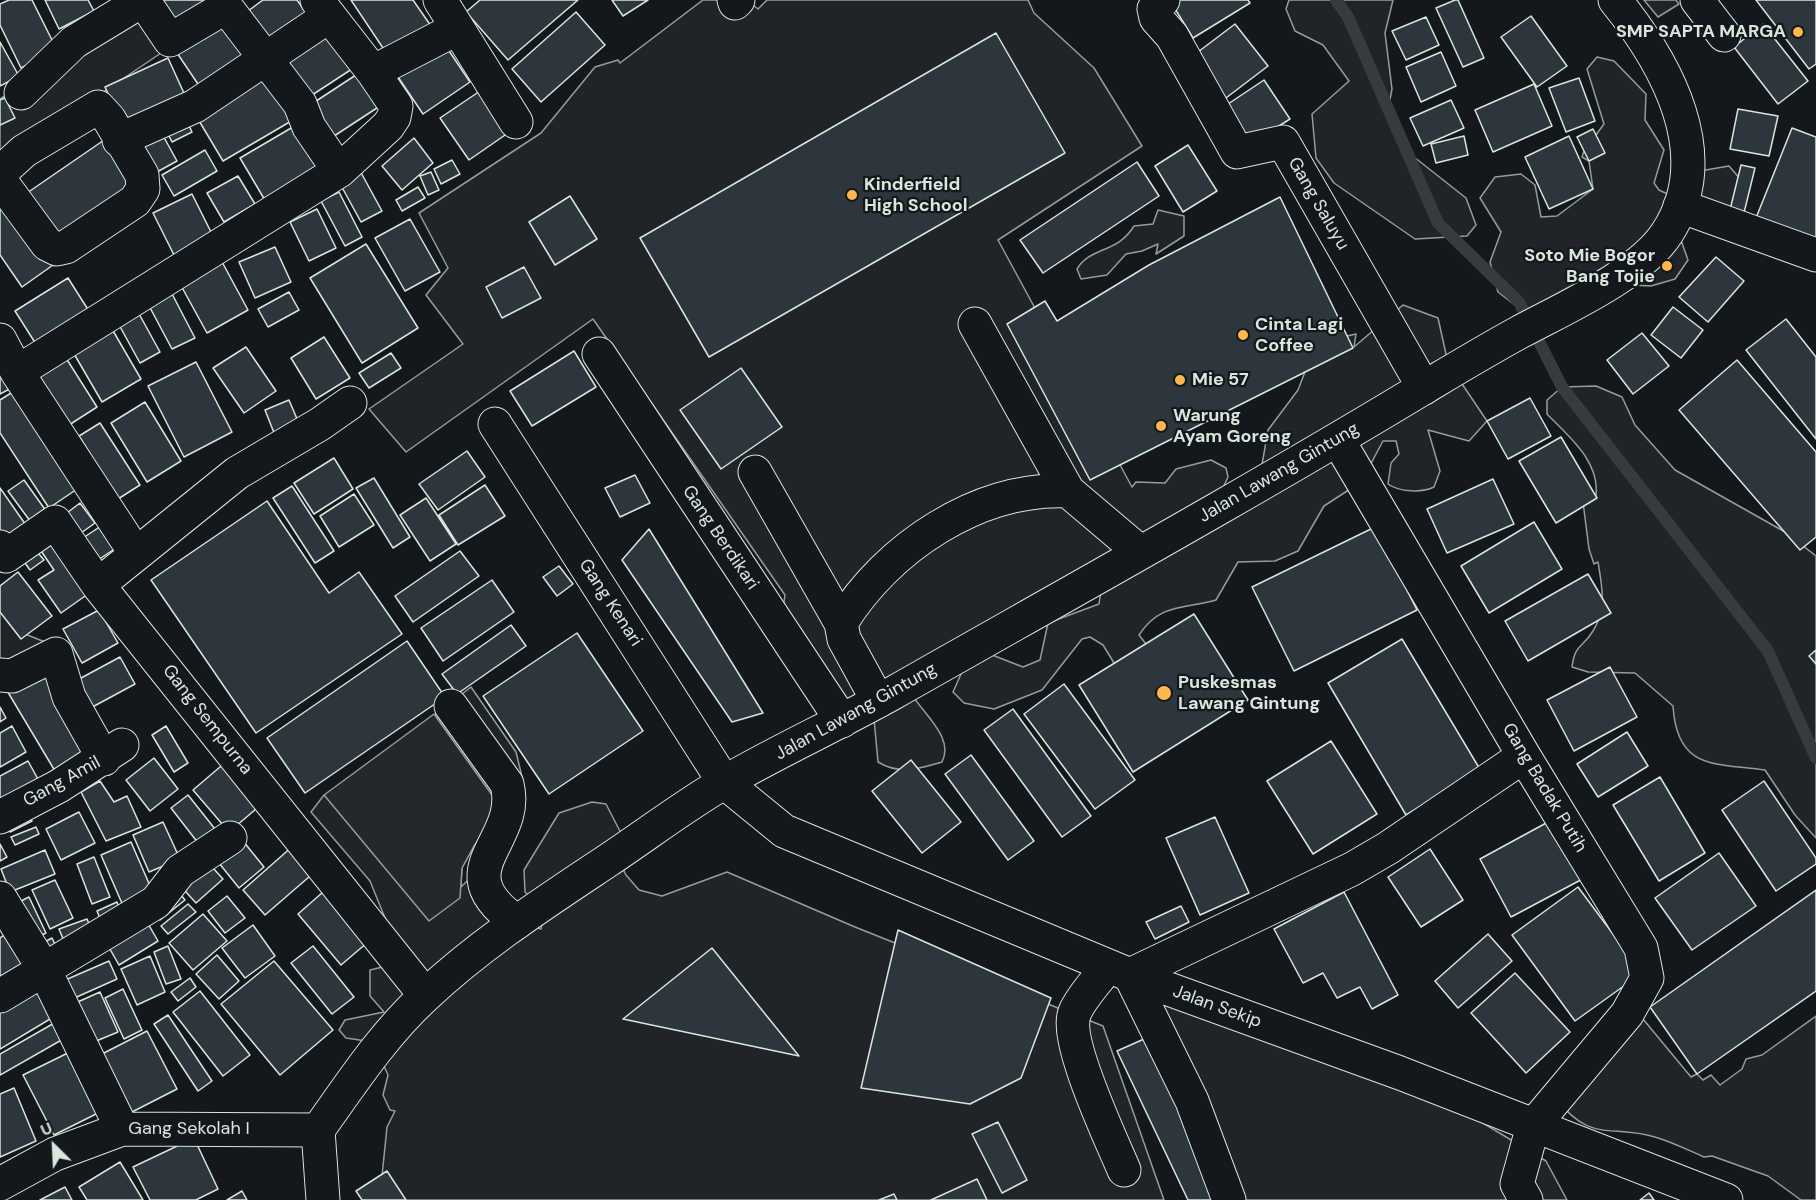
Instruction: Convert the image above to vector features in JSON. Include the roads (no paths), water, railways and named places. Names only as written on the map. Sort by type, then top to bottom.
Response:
[{"type":"street","points":[[21,93],[74,42],[143,0],[170,40],[226,7],[239,8],[265,60],[300,104],[309,128],[339,171]]},
{"type":"street","points":[[440,0],[516,122]]},
{"type":"street","points":[[734,0],[735,3],[738,0]]},
{"type":"street","name":"Jalan Lawang Gintung","points":[[318,1130],[389,1033],[426,995],[517,922],[724,782],[878,701],[1338,440],[1515,335],[1609,283],[1648,253],[1666,235],[1680,206],[1689,159],[1683,124],[1668,81],[1641,32],[1615,0]]},
{"type":"street","points":[[1697,0],[1724,35]]},
{"type":"street","name":"Gang Saluyu","points":[[1159,5],[1156,18],[1172,36],[1237,152],[1283,142],[1424,388]]},
{"type":"street","points":[[17,372],[339,171],[375,140],[394,117],[396,106],[373,72],[323,8],[265,60],[195,106],[119,140]]},
{"type":"street","points":[[373,72],[456,29]]},
{"type":"street","points":[[0,172],[24,151],[98,106],[109,119],[119,140],[142,175],[143,189],[135,201],[66,247],[57,249],[47,244],[0,180]]},
{"type":"street","points":[[1680,206],[1816,255]]},
{"type":"street","points":[[975,324],[1068,491],[1140,552]]},
{"type":"street","points":[[0,340],[17,372],[136,554]]},
{"type":"street","name":"Gang Berdikari","points":[[599,354],[842,721]]},
{"type":"street","points":[[98,585],[237,473],[320,424],[350,402]]},
{"type":"street","name":"Gang Kenari","points":[[495,424],[724,782]]},
{"type":"street","name":"Gang Badak Putih","points":[[1338,440],[1524,756],[1641,948],[1647,978],[1627,1014],[1533,1125]]},
{"type":"street","points":[[755,472],[841,623],[844,639],[878,701]]},
{"type":"street","points":[[841,623],[872,582],[929,532],[1012,496],[1068,491]]},
{"type":"street","name":"Gang Sempurna","points":[[0,547],[6,556],[55,522],[98,585],[426,995]]},
{"type":"street","name":"Gang Amil","points":[[0,675],[12,676],[56,654],[69,697],[113,752],[0,817]]},
{"type":"street","points":[[451,706],[507,784],[511,799],[508,815],[487,855],[483,876],[488,898],[517,922]]},
{"type":"street","points":[[1124,1170],[1079,1058],[1074,1034],[1074,1013],[1119,971],[1352,869],[1388,848],[1524,756]]},
{"type":"street","name":"Jalan Sekip","points":[[724,782],[784,831],[1119,971],[1390,1070],[1726,1200]]},
{"type":"street","points":[[0,996],[156,902],[180,871],[230,838]]},
{"type":"street","points":[[0,898],[44,969],[122,1129]]},
{"type":"street","points":[[1119,971],[1192,1101],[1228,1200]]},
{"type":"street","points":[[1526,1200],[1517,1184],[1533,1125]]},
{"type":"street","name":"Gang Sekolah I","points":[[0,1184],[55,1154],[122,1129],[318,1130]]},
{"type":"street","points":[[318,1130],[323,1200]]},
{"type":"waterway","points":[[1336,0],[1348,17],[1438,223],[1519,302],[1562,387],[1768,651],[1816,758]]},
{"type":"place","name":"SMP SAPTA MARGA","points":[[1798,32]]},
{"type":"place","name":"Kinderfield High School","points":[[852,195]]},
{"type":"place","name":"Soto Mie Bogor Bang Tojie","points":[[1667,266]]},
{"type":"place","name":"Cinta Lagi Coffee","points":[[1243,335]]},
{"type":"place","name":"Mie 57","points":[[1180,380]]},
{"type":"place","name":"Warung Ayam Goreng","points":[[1161,426]]},
{"type":"place","name":"Puskesmas Lawang Gintung","points":[[1164,693]]}]
